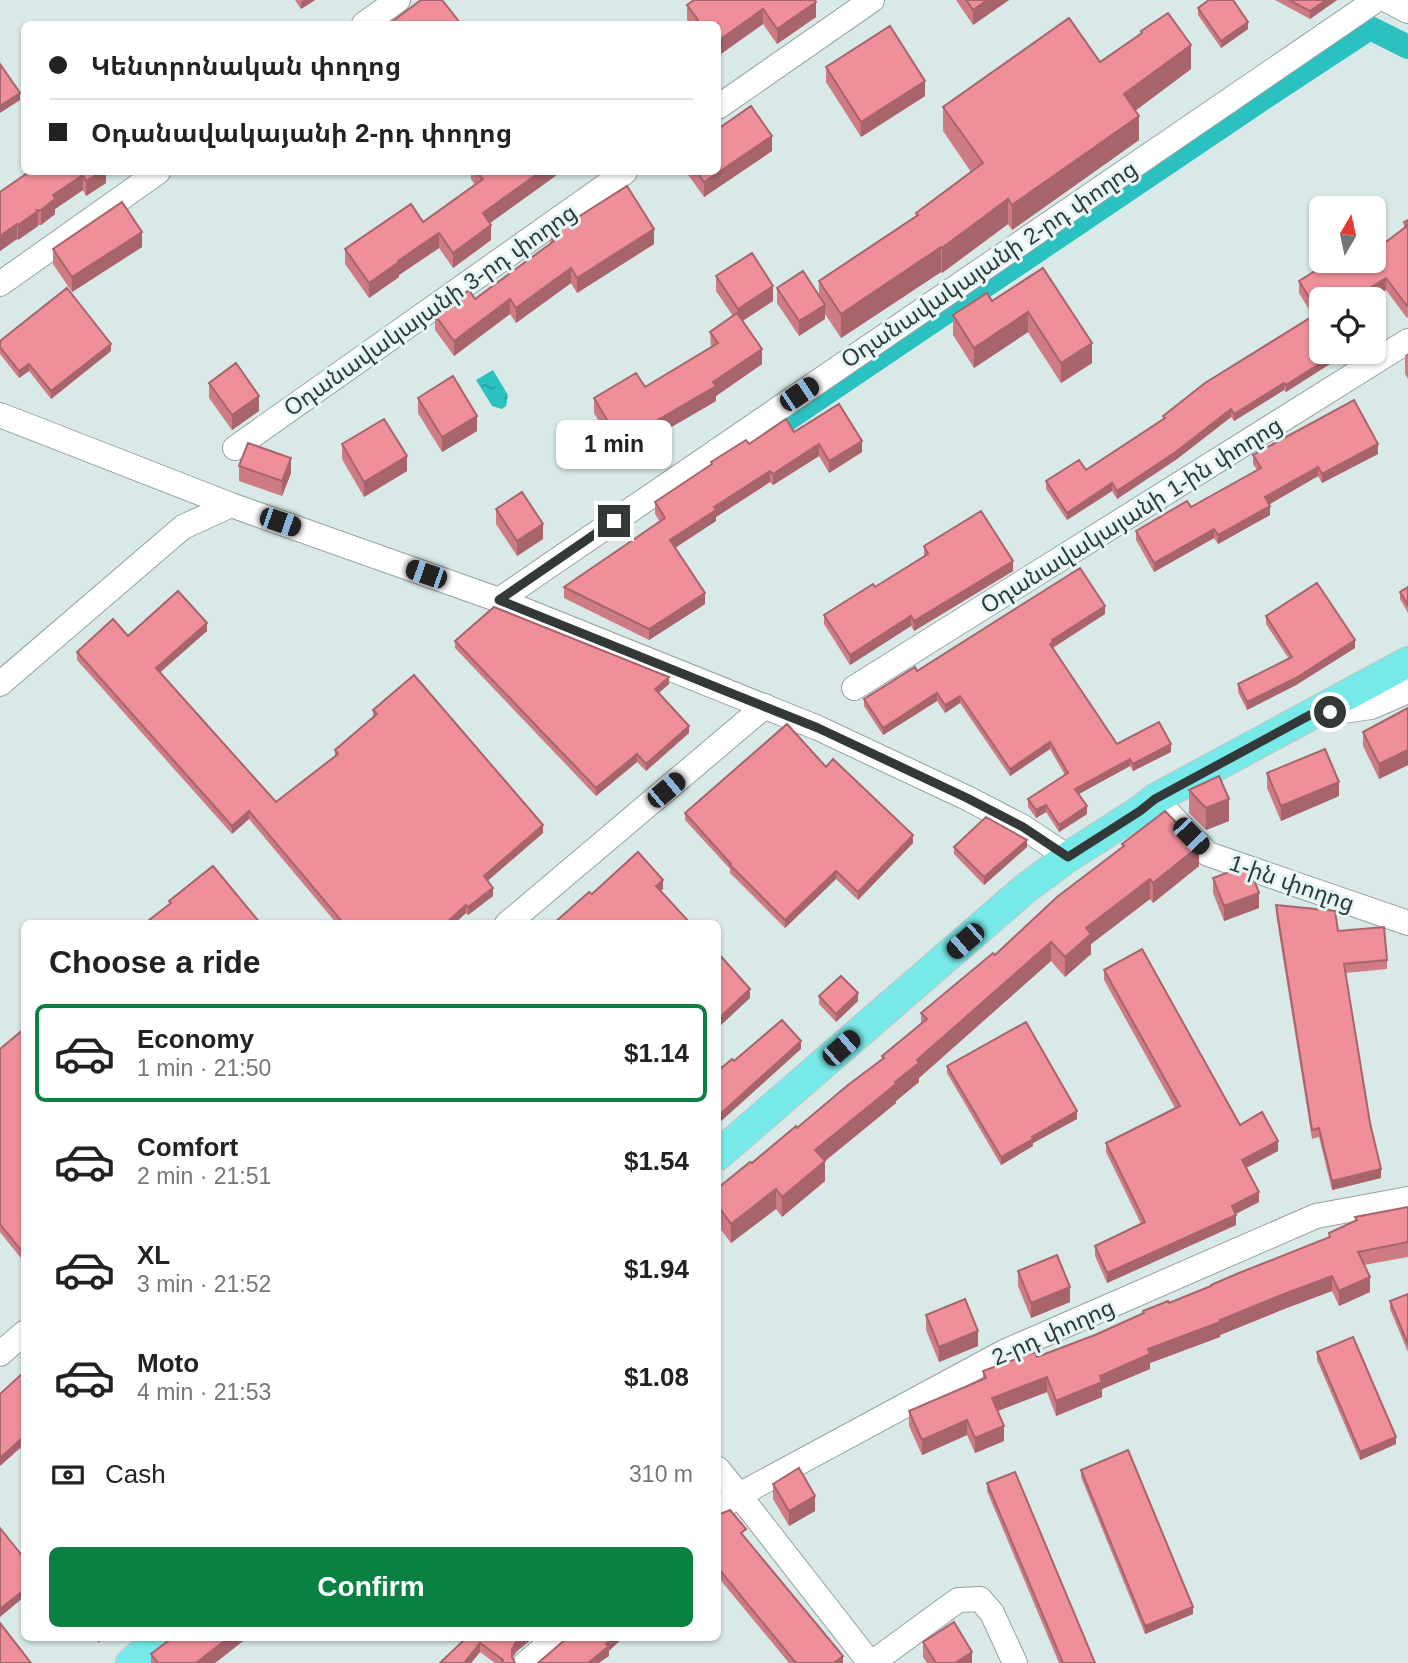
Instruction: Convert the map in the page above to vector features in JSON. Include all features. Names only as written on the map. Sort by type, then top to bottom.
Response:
[{"type":"main road","points":[[721,1152],[1026,888],[1068,857],[1155,799],[1408,662]]},
{"type":"main road","points":[[131,1663],[157,1641]]},
{"type":"street","points":[[368,21],[398,0]]},
{"type":"street","points":[[721,105],[872,0]]},
{"type":"street","name":"Օդանավակայանի 2-րդ փողոց","points":[[499,600],[1376,0]]},
{"type":"street","points":[[1387,0],[1408,11]]},
{"type":"street","points":[[0,284],[154,175]]},
{"type":"street","name":"Օդանավակայանի 3-րդ փողոց","points":[[235,448],[621,175]]},
{"type":"street","name":"Օդանավակայանի 1-ին փողոց","points":[[854,688],[1408,341]]},
{"type":"street","points":[[0,415],[231,505],[499,600],[765,706],[967,798],[1023,827],[1068,857]]},
{"type":"street","points":[[0,684],[183,527],[231,505]]},
{"type":"street","points":[[1310,715],[1371,707],[1408,691]]},
{"type":"street","points":[[513,920],[765,706]]},
{"type":"street","name":"1-ին փողոց","points":[[1155,799],[1208,854],[1408,923]]},
{"type":"street","name":"2-րդ փողոց","points":[[721,1508],[739,1495],[1004,1352],[1316,1216],[1408,1199]]},
{"type":"street","points":[[0,1354],[21,1336]]},
{"type":"street","points":[[721,1473],[871,1663],[958,1600],[980,1599],[992,1613],[1015,1663]]},
{"type":"street","points":[[526,1663],[552,1641]]},
{"type":"water","points":[[493,370],[508,395],[506,406],[502,409],[492,406],[476,380]]},
{"type":"building","points":[[421,0],[442,0],[459,21],[393,21]]},
{"type":"building","points":[[694,0],[816,2],[777,29],[763,9],[721,39],[721,21],[696,21],[687,5]]},
{"type":"building","points":[[966,0],[987,0],[973,10]]},
{"type":"building","points":[[1209,0],[1233,0],[1248,22],[1221,41],[1198,8]]},
{"type":"building","points":[[1289,0],[1326,0],[1310,11]]},
{"type":"building","points":[[1168,13],[1191,45],[1124,94],[1139,116],[1012,205],[1008,199],[942,248],[841,314],[819,281],[918,215],[916,213],[983,163],[943,107],[1069,18],[1100,62]]},
{"type":"building","points":[[890,26],[925,81],[861,122],[826,67]]},
{"type":"building","points":[[0,64],[20,93],[0,106]]},
{"type":"building","points":[[751,106],[772,136],[721,170],[721,127]]},
{"type":"building","points":[[25,175],[83,175],[53,195],[55,199],[41,210],[37,210],[0,236],[0,192]]},
{"type":"building","points":[[83,175],[96,175],[86,181]]},
{"type":"building","points":[[479,175],[536,175],[483,213],[491,225],[453,253],[439,233],[369,283],[345,249],[411,204],[423,222],[483,179]]},
{"type":"building","points":[[699,175],[714,175],[704,182]]},
{"type":"building","points":[[627,186],[654,229],[577,278],[571,268],[516,308],[510,299],[454,341],[435,315],[469,290],[475,299],[554,241],[550,235]]},
{"type":"building","points":[[122,202],[142,232],[72,277],[53,249]]},
{"type":"building","points":[[1408,220],[1407,306],[1386,278],[1371,287],[1309,287],[1309,297],[1299,281],[1312,273],[1386,273],[1386,242],[1407,226],[1404,222]]},
{"type":"building","points":[[752,253],[773,286],[738,309],[716,276]]},
{"type":"building","points":[[1043,268],[1092,343],[1061,363],[1028,312],[974,348],[953,315],[987,293],[992,301]]},
{"type":"building","points":[[803,271],[825,305],[799,321],[777,288]]},
{"type":"building","points":[[67,288],[111,344],[51,391],[29,364],[19,371],[0,347],[0,341]]},
{"type":"building","points":[[737,313],[762,349],[713,382],[716,386],[620,442],[594,398],[636,373],[645,387],[718,343],[710,332]]},
{"type":"building","points":[[1309,319],[1309,364],[1319,364],[1234,414],[1231,409],[1177,451],[1117,491],[1112,483],[1067,513],[1046,481],[1079,460],[1086,470],[1165,418],[1163,416],[1205,383]]},
{"type":"building","points":[[236,363],[259,396],[232,415],[209,383]]},
{"type":"building","points":[[453,376],[477,416],[442,437],[418,398]]},
{"type":"building","points":[[1354,400],[1378,444],[1322,474],[1318,467],[1265,497],[1270,506],[1218,535],[1214,529],[1154,563],[1136,531],[1187,501],[1191,507],[1261,468],[1253,455]]},
{"type":"building","points":[[839,404],[862,441],[829,461],[819,444],[714,507],[716,510],[670,540],[705,593],[649,629],[564,587],[665,518],[655,502],[712,464],[711,462],[746,440],[749,444],[786,419],[794,432]]},
{"type":"building","points":[[384,419],[407,456],[364,482],[342,444]]},
{"type":"building","points":[[248,443],[291,458],[282,481],[239,466]]},
{"type":"building","points":[[522,492],[543,524],[517,541],[496,509]]},
{"type":"building","points":[[981,511],[1013,561],[914,621],[911,616],[850,655],[824,615],[928,554],[924,546]]},
{"type":"building","points":[[1080,568],[1105,606],[1052,640],[1050,644],[1117,744],[1159,722],[1171,744],[1133,764],[1130,759],[1075,789],[1087,806],[1059,825],[1046,805],[1036,810],[1028,799],[1068,773],[1050,742],[1010,769],[960,696],[945,705],[937,693],[883,728],[864,699],[915,667],[917,671]]},
{"type":"building","points":[[1317,583],[1355,640],[1296,678],[1247,702],[1238,684],[1292,657],[1266,616]]},
{"type":"building","points":[[1408,587],[1408,605],[1400,592]]},
{"type":"building","points":[[178,591],[207,623],[156,668],[276,802],[338,754],[335,750],[377,714],[373,710],[414,675],[543,825],[484,876],[493,888],[468,907],[466,905],[449,920],[341,920],[249,811],[232,826],[77,652],[113,619],[128,636]]},
{"type":"building","points":[[494,607],[669,677],[655,689],[689,726],[646,764],[637,754],[596,788],[455,641]]},
{"type":"building","points":[[1408,708],[1408,750],[1379,764],[1363,732]]},
{"type":"building","points":[[787,724],[826,767],[833,759],[913,835],[858,892],[836,871],[785,920],[730,865],[685,813]]},
{"type":"building","points":[[1325,749],[1339,782],[1281,806],[1267,773]]},
{"type":"building","points":[[1219,776],[1229,799],[1206,808],[1189,790]]},
{"type":"building","points":[[1165,811],[1199,846],[1153,883],[1150,879],[1086,928],[1091,934],[1065,957],[1051,942],[917,1060],[919,1063],[895,1082],[896,1084],[815,1150],[825,1161],[782,1197],[776,1189],[731,1224],[721,1210],[721,1186],[884,1058],[882,1056],[927,1019],[921,1013],[993,953],[995,955],[1057,897],[1124,846],[1122,844]]},
{"type":"building","points":[[986,817],[1027,840],[984,877],[954,847]]},
{"type":"building","points":[[638,852],[663,880],[656,886],[687,920],[558,920],[589,892],[592,894]]},
{"type":"building","points":[[213,866],[258,920],[149,920],[171,903],[169,901]]},
{"type":"building","points":[[1243,867],[1250,869],[1259,893],[1224,906],[1213,878]]},
{"type":"building","points":[[1276,905],[1335,911],[1338,931],[1384,927],[1387,960],[1344,964],[1370,1123],[1381,1169],[1332,1181],[1319,1128],[1312,1130]]},
{"type":"building","points":[[1142,949],[1240,1125],[1262,1112],[1278,1141],[1242,1160],[1259,1192],[1232,1206],[1236,1215],[1107,1273],[1095,1246],[1145,1222],[1106,1143],[1180,1106],[1104,970]]},
{"type":"building","points":[[721,956],[750,989],[721,1016]]},
{"type":"building","points":[[841,976],[858,993],[836,1014],[819,996]]},
{"type":"building","points":[[782,1020],[801,1041],[721,1113],[721,1068],[732,1059],[734,1061]]},
{"type":"building","points":[[1026,1022],[1077,1111],[1001,1157],[947,1066]]},
{"type":"building","points":[[21,1032],[21,1250],[0,1224],[0,1049]]},
{"type":"building","points":[[1408,1207],[1408,1242],[1358,1252],[1370,1277],[1339,1291],[1332,1276],[1284,1294],[1148,1349],[1150,1354],[1100,1376],[1102,1382],[1056,1401],[1047,1377],[992,1398],[1004,1426],[975,1438],[967,1420],[922,1440],[909,1411],[986,1378],[983,1371],[1035,1352],[1037,1357],[1095,1335],[1144,1313],[1143,1311],[1168,1301],[1169,1303],[1330,1237],[1329,1233],[1357,1220],[1355,1217]]},
{"type":"building","points":[[1057,1255],[1070,1287],[1031,1303],[1018,1271]]},
{"type":"building","points":[[1408,1294],[1408,1344],[1390,1301]]},
{"type":"building","points":[[965,1299],[978,1331],[939,1347],[926,1315]]},
{"type":"building","points":[[1353,1337],[1396,1437],[1360,1452],[1317,1352]]},
{"type":"building","points":[[21,1375],[21,1441],[0,1458],[0,1394]]},
{"type":"building","points":[[1128,1450],[1193,1607],[1145,1626],[1081,1470]]},
{"type":"building","points":[[799,1468],[815,1496],[789,1511],[773,1484]]},
{"type":"building","points":[[1015,1472],[1095,1663],[1063,1663],[987,1483]]},
{"type":"building","points":[[730,1510],[746,1529],[741,1533],[843,1656],[834,1663],[796,1663],[721,1572],[721,1514]]},
{"type":"building","points":[[0,1528],[21,1554],[21,1592],[0,1609]]},
{"type":"building","points":[[954,1622],[972,1652],[955,1663],[936,1663],[923,1642]]},
{"type":"building","points":[[0,1623],[31,1663],[0,1663]]},
{"type":"building","points":[[168,1641],[224,1641],[196,1663],[158,1663],[151,1654]]},
{"type":"building","points":[[463,1641],[518,1641],[512,1649],[515,1663],[501,1663],[503,1660],[480,1643],[464,1663],[440,1663]]},
{"type":"building","points":[[564,1641],[610,1641],[606,1644],[609,1646],[588,1663],[538,1663]]},
{"type":"waterway","points":[[761,437],[1370,28],[1408,47]]},
{"type":"route","points":[[614,521],[499,600],[818,728],[967,798],[1023,827],[1068,857],[1155,799],[1310,715],[1330,712]]}]
